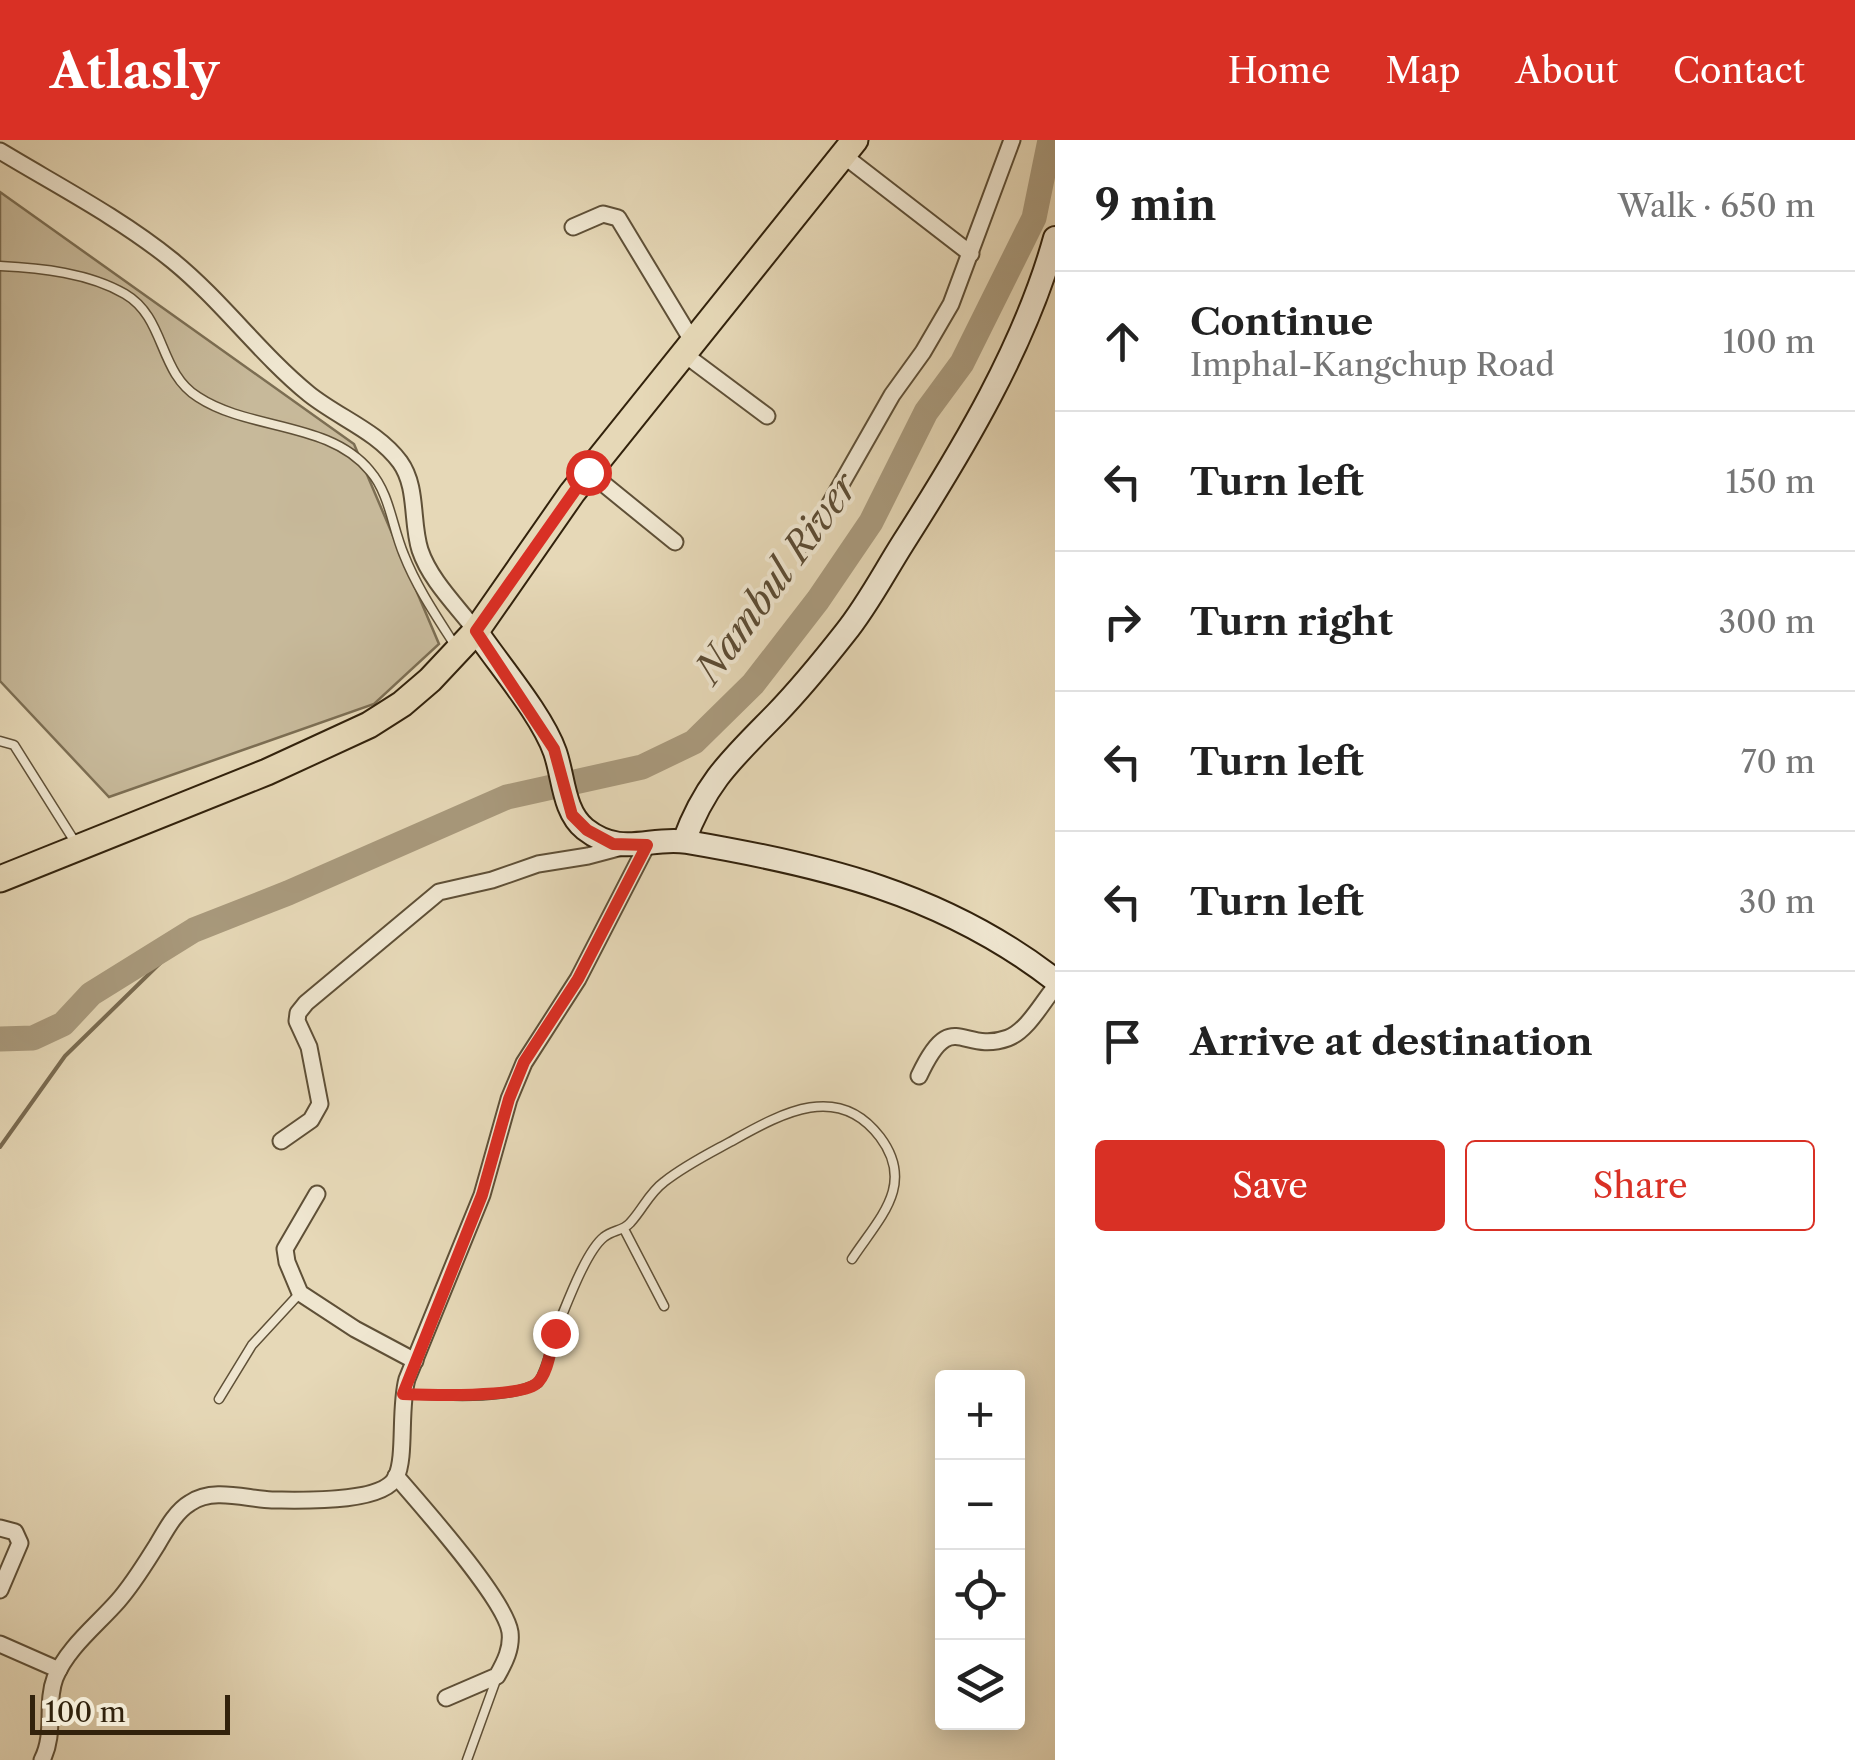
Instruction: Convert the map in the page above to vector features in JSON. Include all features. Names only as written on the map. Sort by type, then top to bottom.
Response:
[{"type":"main road","points":[[0,879],[267,772],[369,725],[402,704],[467,641],[588,472],[849,147]]},
{"type":"street","points":[[808,544],[892,394],[940,324],[971,254],[1012,140]]},
{"type":"street","points":[[849,147],[971,254]]},
{"type":"street","points":[[0,151],[111,218],[174,262],[300,386],[388,448],[408,476],[422,554],[429,569],[467,641],[554,749],[572,815],[598,838],[636,845]]},
{"type":"street","points":[[573,227],[603,214],[618,218],[688,348],[767,416]]},
{"type":"street","points":[[684,841],[695,810],[711,783],[850,628],[914,527],[1030,314],[1055,238]]},
{"type":"street","points":[[588,472],[676,542]]},
{"type":"street","points":[[281,1141],[311,1120],[320,1104],[298,1013],[414,910],[447,888],[636,845],[684,841],[860,878],[950,915],[1020,955],[1055,983],[1013,1036],[998,1040],[956,1036],[941,1040],[931,1050],[919,1076]]},
{"type":"street","points":[[42,1760],[49,1745],[52,1690],[59,1670],[122,1597],[177,1514],[192,1500],[212,1495],[272,1500],[355,1496],[385,1488],[396,1476],[403,1394],[482,1195],[509,1099],[524,1062],[578,979],[636,845]]},
{"type":"street","points":[[317,1194],[286,1249],[300,1293],[415,1361]]},
{"type":"street","points":[[396,1476],[441,1528],[508,1625],[510,1648],[497,1676],[446,1698]]},
{"type":"street","points":[[0,1528],[15,1532],[20,1543],[0,1590]]},
{"type":"street","points":[[0,1644],[59,1670]]},
{"type":"lane","points":[[0,266],[66,274],[128,296],[150,316],[168,363],[196,396],[266,424],[345,448],[368,467],[383,492],[402,552],[420,590],[467,641]]},
{"type":"lane","points":[[0,740],[14,745],[79,849]]},
{"type":"lane","points":[[403,1394],[482,1393],[538,1383],[558,1326],[604,1237],[624,1228],[654,1190],[690,1164],[781,1116],[818,1106],[836,1106],[852,1112],[875,1131],[895,1162],[889,1204],[852,1259]]},
{"type":"lane","points":[[624,1228],[664,1306]]},
{"type":"lane","points":[[219,1399],[252,1345],[300,1293]]},
{"type":"lane","points":[[467,1760],[497,1676]]},
{"type":"shaded area","points":[[0,192],[354,444],[439,644],[374,704],[109,797],[0,681]]},
{"type":"waterway","name":"Nambul River","points":[[0,1039],[33,1038],[63,1024],[91,994],[194,930],[507,797],[642,767],[694,742],[753,684],[818,600],[871,522],[926,412],[962,363],[1034,218],[1050,140]]},
{"type":"waterway","points":[[0,1147],[65,1056],[194,930]]},
{"type":"route","points":[[555,1333],[541,1378],[532,1386],[482,1393],[403,1394],[482,1195],[509,1099],[524,1062],[578,979],[647,845],[613,844],[598,838],[572,815],[554,749],[476,631],[588,472]]}]
